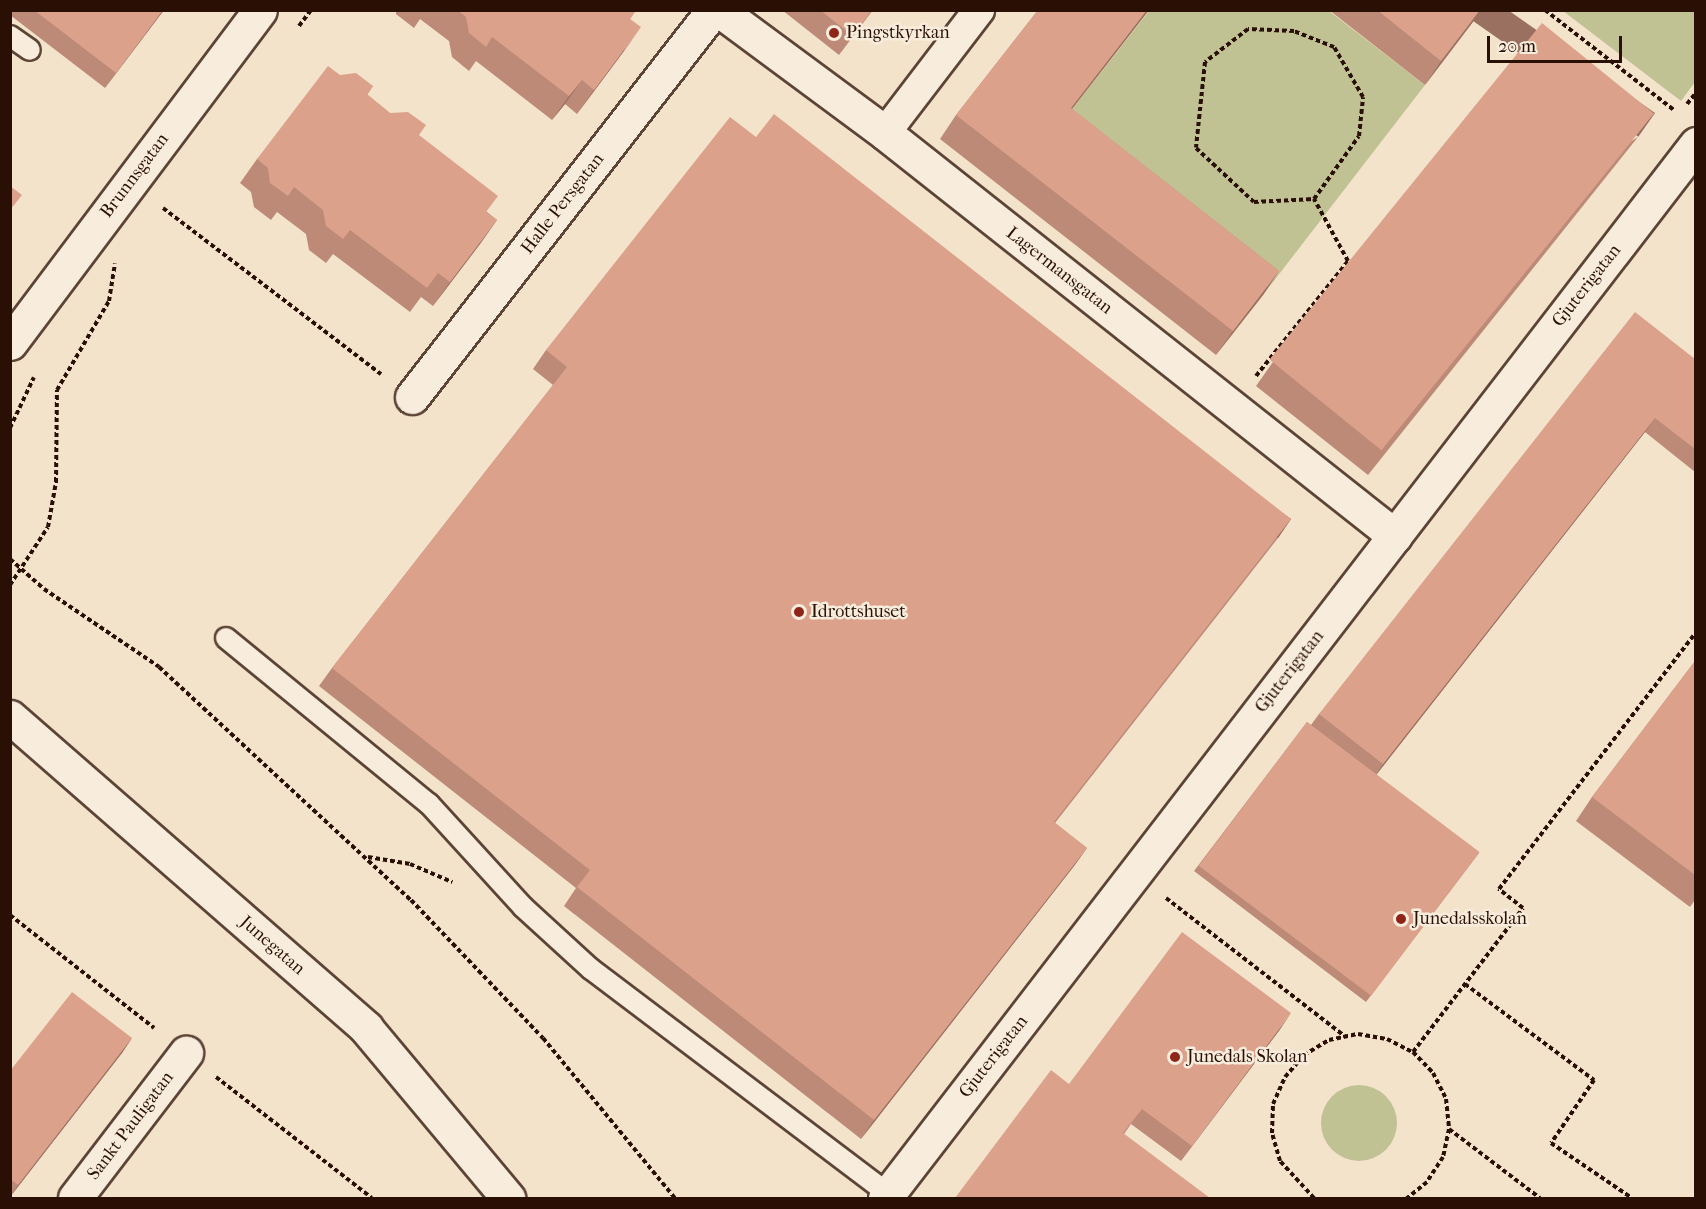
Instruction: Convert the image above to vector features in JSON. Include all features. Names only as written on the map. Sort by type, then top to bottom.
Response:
[{"type":"street","name":"Brunnsgatan","points":[[10,343],[260,10]]},
{"type":"street","name":"Halle Persgatan","points":[[412,397],[713,10]]},
{"type":"street","name":"Lagermansgatan","points":[[719,10],[885,133],[1395,536]]},
{"type":"street","points":[[885,133],[979,10]]},
{"type":"street","name":"Gjuterigatan","points":[[887,1196],[1695,144]]},
{"type":"street","name":"Junegatan","points":[[10,717],[366,1028],[508,1198]]},
{"type":"street","name":"Sankt Pauligatan","points":[[75,1198],[186,1053]]},
{"type":"lane","points":[[10,36],[30,50]]},
{"type":"lane","points":[[226,638],[429,804],[524,907],[591,969],[887,1196]]},
{"type":"path","points":[[1545,10],[1679,115]]},
{"type":"path","points":[[1248,29],[1294,31],[1334,46],[1363,97],[1359,136],[1314,200],[1254,202],[1196,148],[1205,62],[1248,29]]},
{"type":"path","points":[[1232,407],[1348,261],[1314,200]]},
{"type":"path","points":[[160,205],[412,397]]},
{"type":"path","points":[[10,585],[48,527],[56,482],[57,390],[109,301],[115,263]]},
{"type":"path","points":[[10,559],[44,589],[159,667],[367,857],[543,1038],[675,1198]]},
{"type":"path","points":[[1413,1052],[1523,908],[1499,889],[1695,632]]},
{"type":"path","points":[[367,857],[410,864],[461,886]]},
{"type":"path","points":[[1135,874],[1346,1037]]},
{"type":"path","points":[[1465,984],[1594,1080],[1551,1143],[1632,1198]]},
{"type":"path","points":[[1314,1198],[1280,1161],[1272,1133],[1274,1104],[1285,1077],[1304,1055],[1346,1037],[1387,1039],[1413,1052],[1434,1073],[1446,1099],[1449,1129],[1443,1157],[1426,1182],[1407,1198]]},
{"type":"path","points":[[1449,1129],[1540,1198]]},
{"type":"green space","points":[[1149,11],[1329,11],[1425,85],[1263,295],[1054,132]]},
{"type":"green space","points":[[1563,11],[1695,11],[1695,82],[1681,101]]},
{"type":"green space","points":[[1352,1085],[1366,1085],[1380,1091],[1391,1102],[1397,1116],[1394,1138],[1386,1150],[1366,1161],[1352,1161],[1338,1155],[1327,1144],[1321,1130],[1321,1116],[1327,1102],[1338,1091]]},
{"type":"building","points":[[34,10],[163,10],[116,73]]},
{"type":"building","points":[[457,10],[636,10],[630,19],[641,27],[594,90],[582,80],[569,96],[492,37],[486,47],[469,33],[466,17]]},
{"type":"building","points":[[820,10],[872,10],[853,36]]},
{"type":"building","points":[[1038,10],[1147,10],[1071,108],[1279,271],[1233,331],[956,115]]},
{"type":"building","points":[[1377,10],[1480,10],[1441,61]]},
{"type":"building","points":[[1542,23],[1654,114],[1381,450],[1270,360]]},
{"type":"building","points":[[328,66],[340,75],[356,73],[373,86],[367,94],[390,113],[408,112],[426,125],[419,135],[498,196],[486,212],[497,220],[450,282],[438,273],[427,288],[350,230],[343,239],[326,226],[323,210],[294,187],[288,196],[270,183],[268,168],[257,159]]},
{"type":"building","name":"Idrottshuset","points":[[774,114],[1291,519],[1054,822],[1087,848],[874,1120],[577,887],[590,870],[332,668],[567,367],[546,350],[730,117],[756,137]]},
{"type":"building","points":[[10,186],[22,195],[10,210]]},
{"type":"building","points":[[1635,312],[1695,359],[1695,449],[1655,418],[1383,764],[1319,714]]},
{"type":"building","points":[[1695,661],[1695,875],[1592,797]]},
{"type":"building","points":[[1307,722],[1480,852],[1371,996],[1199,866]]},
{"type":"building","name":"Junedals Skolan","points":[[1182,932],[1291,1013],[1192,1146],[1142,1109],[1123,1133],[1210,1198],[955,1198],[1051,1070],[1069,1084]]},
{"type":"building","points":[[72,992],[132,1038],[18,1185],[10,1179],[10,1071]]},
{"type":"place","name":"Pingstkyrkan","points":[[834,33]]},
{"type":"place","name":"Idrottshuset","points":[[799,612]]},
{"type":"place","name":"Junedalsskolan","points":[[1401,919]]},
{"type":"place","name":"Junedals Skolan","points":[[1175,1057]]}]
